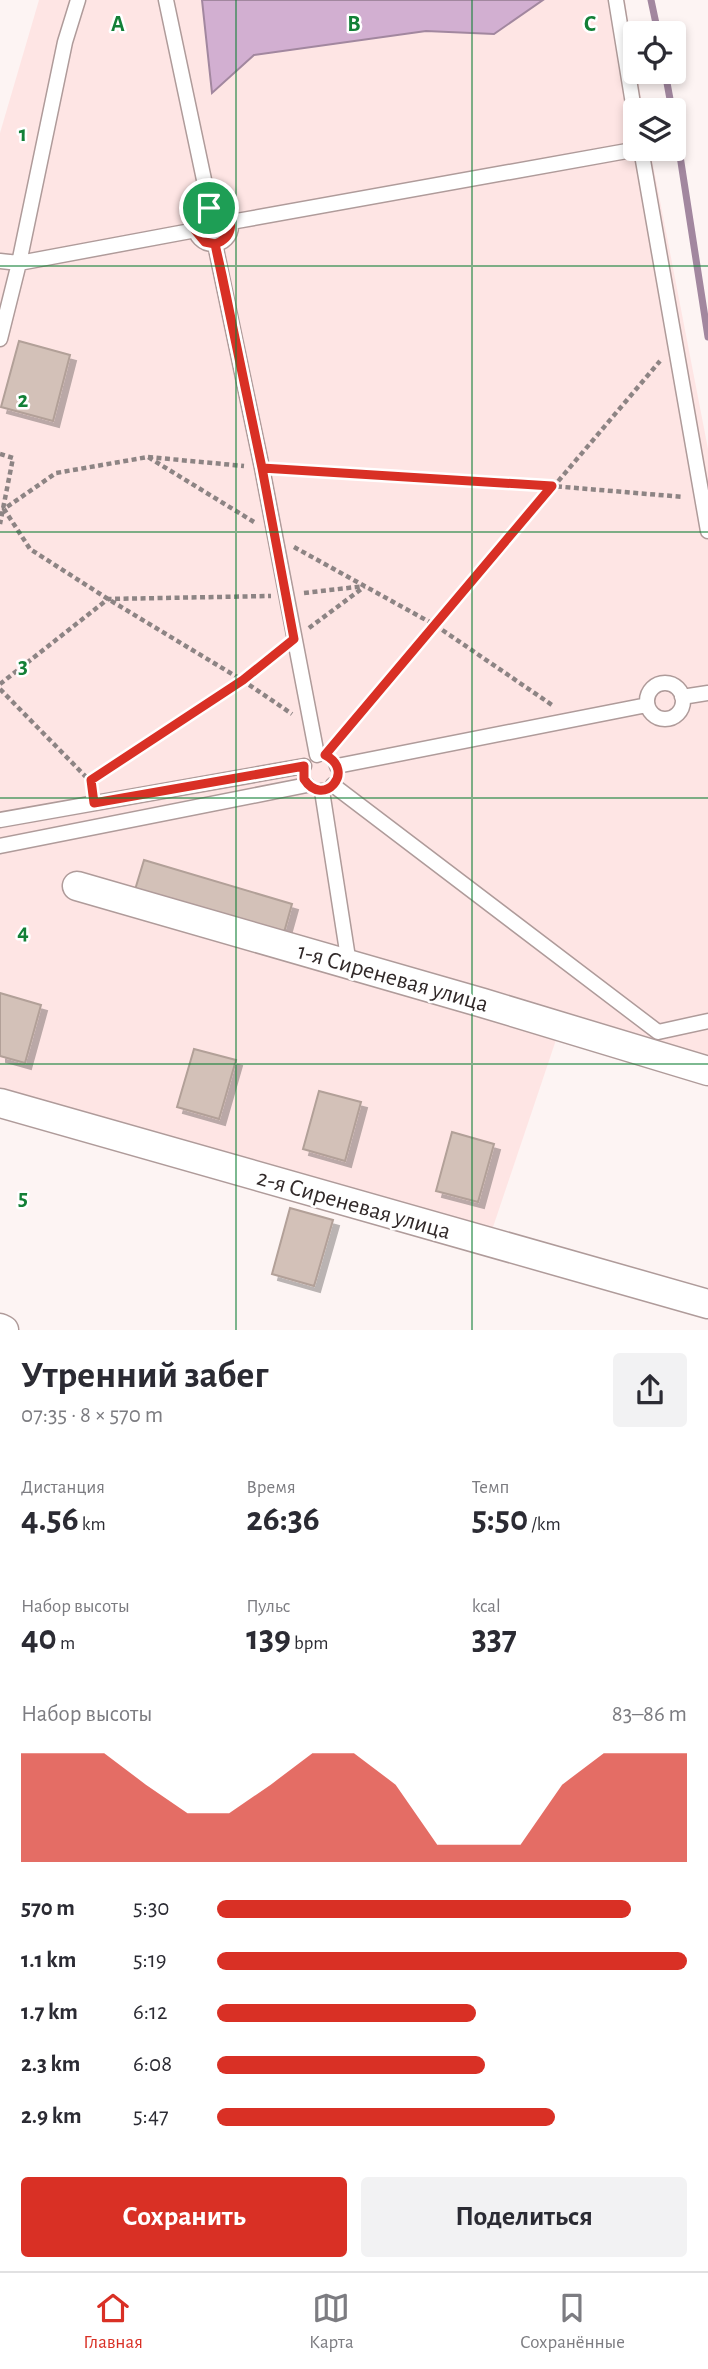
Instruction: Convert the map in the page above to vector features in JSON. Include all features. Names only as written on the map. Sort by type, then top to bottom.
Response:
[{"type":"street","name":"1-я Сиреневая улица","points":[[77,886],[708,1071]]},
{"type":"street","name":"2-я Сиреневая улица","points":[[0,1103],[708,1304]]},
{"type":"lane","points":[[0,339],[19,263],[65,42],[78,0]]},
{"type":"lane","points":[[166,0],[209,208]]},
{"type":"lane","points":[[616,0],[632,98]]},
{"type":"lane","points":[[231,222],[623,152]]},
{"type":"lane","points":[[642,161],[708,531]]},
{"type":"lane","points":[[209,208],[222,210],[231,222],[226,238],[215,244],[205,242],[195,230],[198,216],[209,208]]},
{"type":"lane","points":[[0,261],[19,263],[195,230]]},
{"type":"lane","points":[[215,244],[262,468],[294,639],[321,755],[337,766],[647,705]]},
{"type":"lane","points":[[661,684],[676,687],[682,697],[682,708],[678,714],[667,719],[657,718],[647,705],[649,692],[661,684]]},
{"type":"lane","points":[[682,697],[708,693]]},
{"type":"lane","points":[[307,785],[302,774],[304,766],[310,758],[321,755]]},
{"type":"lane","points":[[0,820],[304,766]]},
{"type":"lane","points":[[337,766],[338,775],[328,788],[349,964]]},
{"type":"lane","points":[[0,846],[307,785],[328,788],[658,1032],[708,1021]]},
{"type":"path","points":[[321,755],[675,343]]},
{"type":"path","points":[[0,454],[13,458],[0,524]]},
{"type":"path","points":[[148,457],[262,468],[552,486],[702,499]]},
{"type":"path","points":[[4,509],[30,548],[108,599],[243,680],[313,729]]},
{"type":"path","points":[[91,780],[243,680],[365,586],[286,596],[108,599],[0,687],[91,780],[94,803]]},
{"type":"shaded area","points":[[39,0],[625,0],[628,21],[623,21],[623,84],[639,84],[641,98],[623,98],[623,161],[652,161],[708,449],[708,1076],[559,1031],[490,1236],[0,1095],[0,133]]},
{"type":"shaded area","points":[[202,0],[543,0],[494,34],[426,31],[254,55],[212,93]]},
{"type":"building","points":[[19,341],[70,355],[53,421],[1,407]]},
{"type":"building","points":[[144,860],[292,904],[283,936],[134,893]]},
{"type":"building","points":[[0,993],[41,1005],[25,1063],[0,1056]]},
{"type":"building","points":[[194,1049],[236,1060],[219,1119],[177,1107]]},
{"type":"building","points":[[319,1091],[361,1102],[345,1161],[303,1149]]},
{"type":"building","points":[[452,1132],[494,1144],[478,1202],[436,1191]]},
{"type":"building","points":[[290,1208],[333,1220],[314,1286],[272,1274]]},
{"type":"waterway","points":[[651,0],[655,21]]},
{"type":"waterway","points":[[667,84],[670,98]]},
{"type":"waterway","points":[[681,161],[708,337]]},
{"type":"route","points":[[209,208],[198,216],[195,230],[200,239],[215,244],[262,468],[294,639],[243,680],[91,780],[94,803],[304,766],[302,774],[307,785],[317,790],[328,789],[337,779],[338,769],[334,761],[325,755],[552,486],[262,468],[222,275],[215,244],[226,238],[231,222],[222,210],[209,208]]}]
